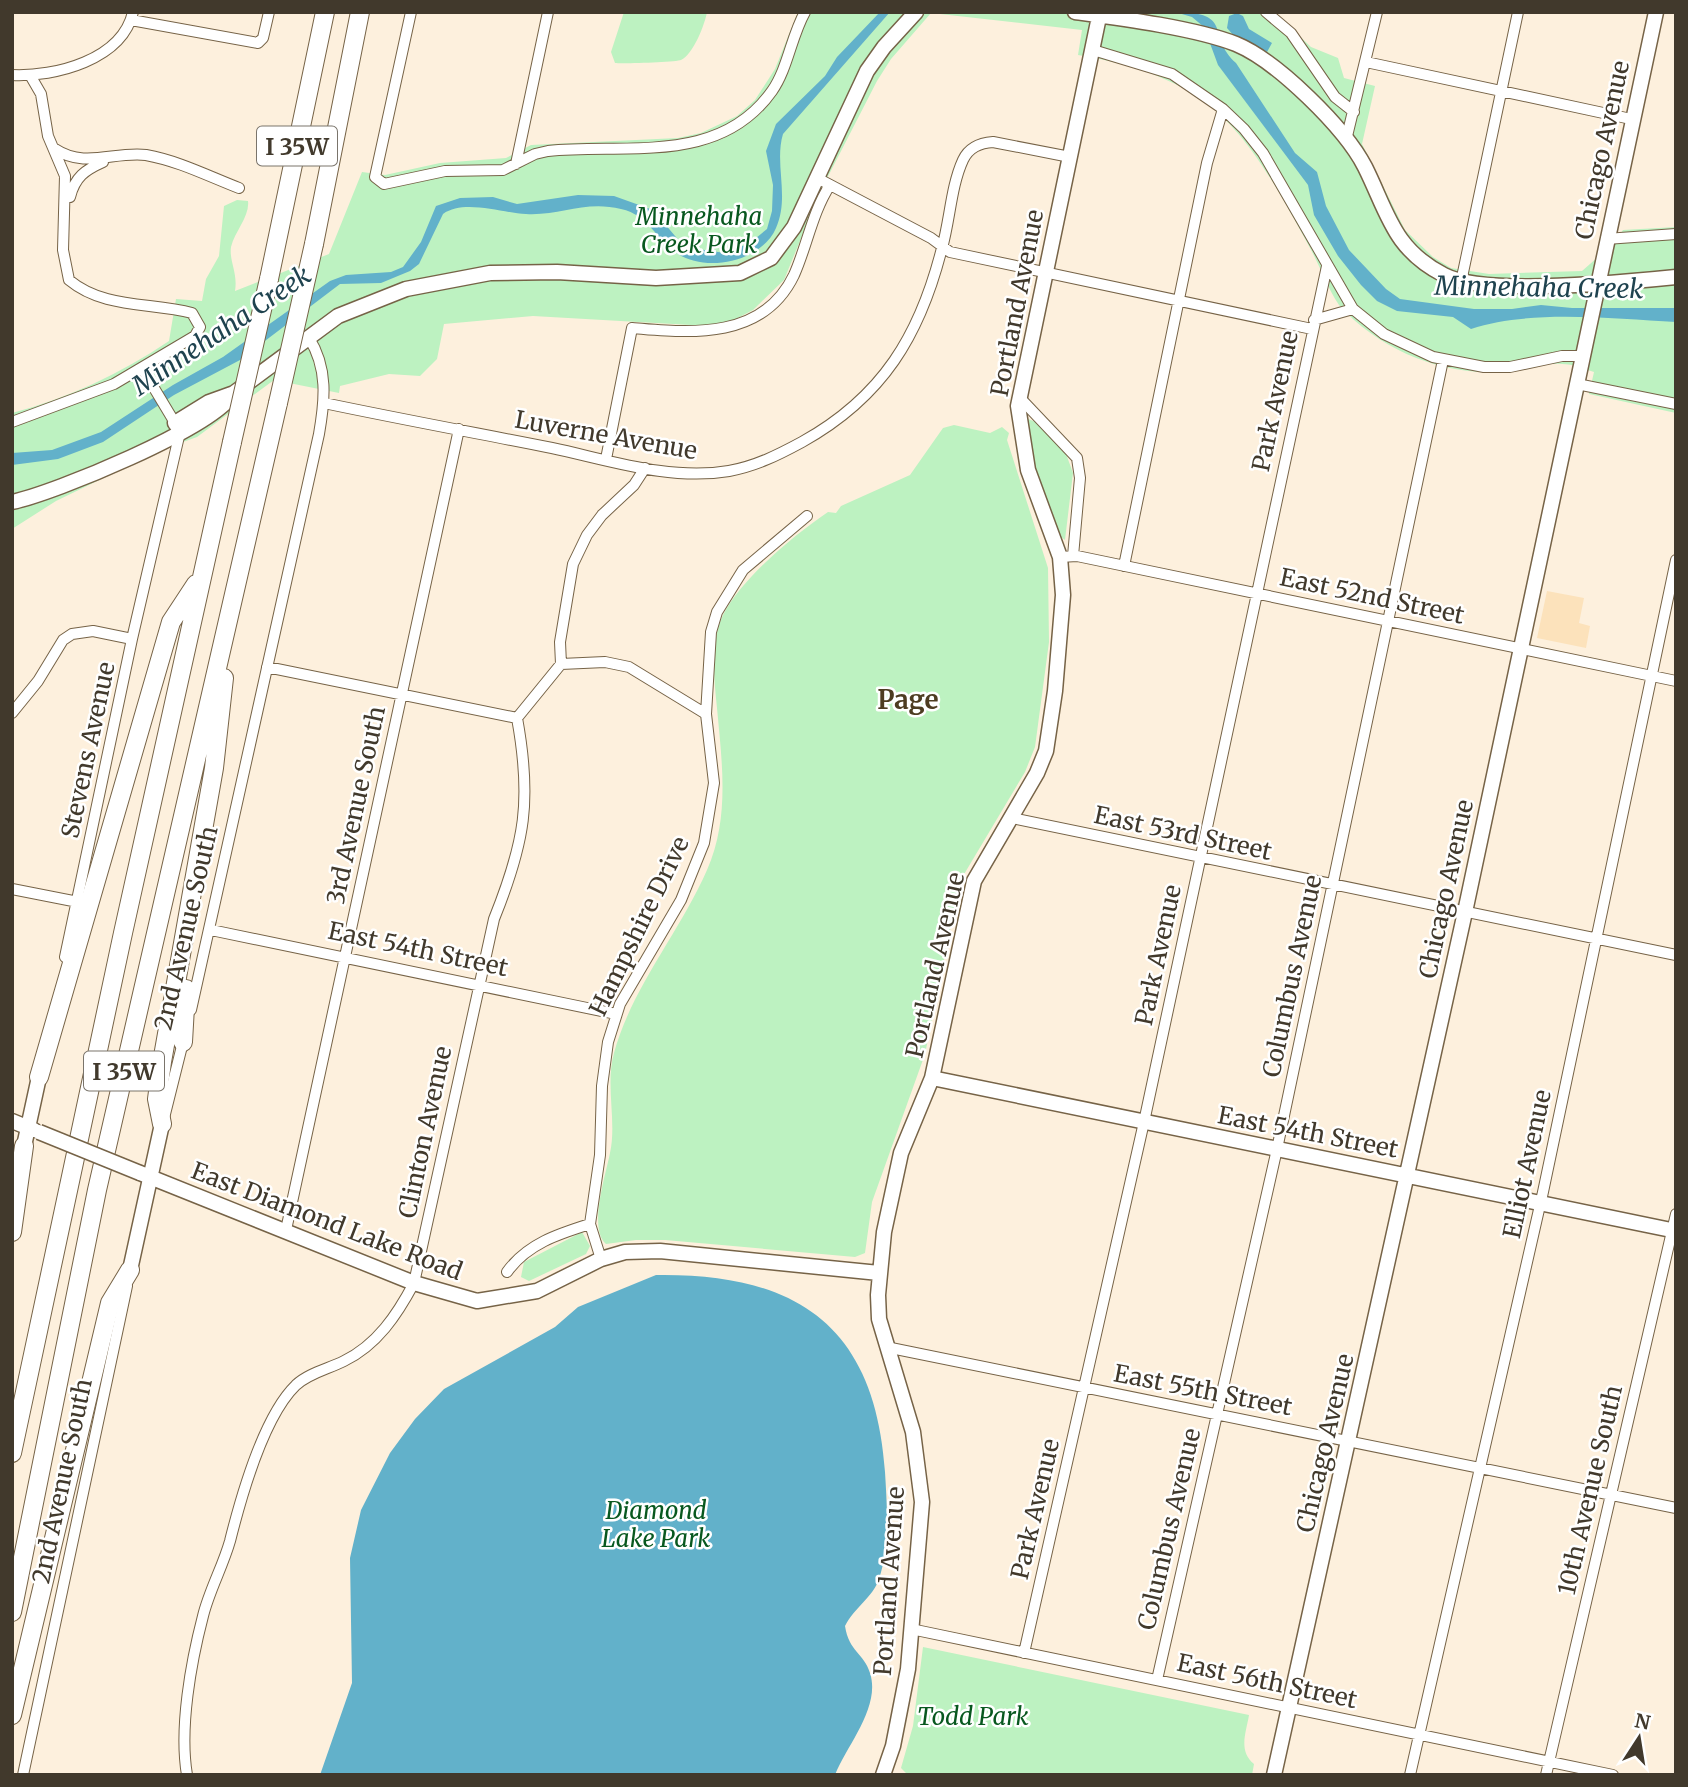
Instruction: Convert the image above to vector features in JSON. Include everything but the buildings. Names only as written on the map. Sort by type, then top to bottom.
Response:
[{"type":"highway","name":"I 35W","points":[[12,1454],[325,12]]},
{"type":"highway","name":"I 35W","points":[[12,1612],[97,1191],[176,841],[230,621],[314,244],[360,12]]},
{"type":"highway","points":[[39,1077],[171,622],[202,575]]},
{"type":"highway","points":[[163,1124],[157,1099],[214,768],[230,621]]},
{"type":"highway","points":[[183,1042],[203,833]]},
{"type":"highway","points":[[12,1231],[24,1146]]},
{"type":"highway","points":[[12,1715],[110,1303],[130,1270]]},
{"type":"highway","points":[[12,1403],[41,1315]]},
{"type":"street","points":[[12,75],[30,75],[70,67],[91,58],[111,45],[128,29],[132,16],[253,43],[263,38],[269,12]]},
{"type":"street","points":[[411,12],[375,177],[384,184],[445,171],[503,170],[548,151],[678,146],[721,134],[757,108],[772,91],[805,12]]},
{"type":"street","points":[[516,164],[548,12]]},
{"type":"street","points":[[606,459],[632,328],[712,332],[740,325],[755,316],[781,293],[792,278],[824,182],[867,71],[884,47],[916,12]]},
{"type":"street","points":[[1074,12],[1100,14],[1223,40],[1258,57],[1347,136],[1396,236],[1423,263],[1461,282],[1517,286],[1676,277]]},
{"type":"street","points":[[1266,12],[1291,33],[1335,97],[1354,113]]},
{"type":"street","points":[[1347,136],[1377,12]]},
{"type":"street","points":[[1461,282],[1518,12]]},
{"type":"street","name":"Chicago Avenue","points":[[1274,1775],[1465,912],[1656,12]]},
{"type":"street","name":"Portland Avenue","points":[[886,1774],[902,1708],[922,1502],[913,1432],[879,1319],[879,1273],[884,1232],[901,1153],[932,1078],[974,881],[1037,773],[1052,723],[1066,556],[1028,470],[1020,432],[1020,398],[1100,14]]},
{"type":"street","points":[[1093,50],[1172,74],[1223,109],[1263,153],[1353,309],[1384,334],[1443,360],[1484,367],[1510,367],[1562,356],[1582,356]]},
{"type":"street","points":[[1366,62],[1632,119]]},
{"type":"street","points":[[12,422],[99,390],[195,336],[200,327],[192,313],[106,300],[92,295],[69,280],[62,250],[65,176],[47,130],[41,94],[30,75]]},
{"type":"street","points":[[1124,566],[1207,163],[1223,109]]},
{"type":"street","name":"Luverne Avenue","points":[[324,403],[645,468],[708,474],[752,466],[773,458],[838,420],[861,402],[898,357],[924,305],[943,247],[963,160],[974,147],[993,142],[1070,157]]},
{"type":"street","points":[[55,149],[78,160],[144,155],[174,161],[239,188]]},
{"type":"street","points":[[64,218],[72,189],[84,170],[116,156]]},
{"type":"street","points":[[824,182],[931,238],[943,247],[1047,272],[1178,300],[1313,324],[1353,309]]},
{"type":"street","points":[[12,502],[90,474],[178,427],[202,406],[234,393],[323,325],[362,304],[451,278],[490,273],[557,272],[681,278],[750,271],[771,258],[785,242],[824,182]]},
{"type":"street","points":[[1606,239],[1676,234]]},
{"type":"street","name":"Park Avenue","points":[[1024,1653],[1144,1122],[1327,266]]},
{"type":"street","name":"2nd Avenue South","points":[[23,1775],[130,1270],[144,1175],[163,1124],[211,930],[324,403],[321,367],[309,338]]},
{"type":"street","name":"Columbus Avenue","points":[[1157,1680],[1277,1149],[1443,360]]},
{"type":"street","points":[[142,368],[178,427]]},
{"type":"street","points":[[1577,384],[1676,404]]},
{"type":"street","points":[[1020,398],[1077,458],[1080,478],[1066,556]]},
{"type":"street","name":"Stevens Avenue","points":[[39,1077],[178,427]]},
{"type":"street","name":"3rd Avenue South","points":[[286,1230],[459,429]]},
{"type":"street","points":[[267,667],[517,718],[561,664],[560,642],[573,564],[587,535],[602,515],[635,485],[645,468]]},
{"type":"street","name":"Hampshire Drive","points":[[601,1259],[590,1224],[600,1154],[604,1062],[616,1014],[681,900],[704,843],[714,783],[706,714],[708,653],[717,612],[743,570],[807,516]]},
{"type":"street","name":"East 52nd Street","points":[[1066,556],[1676,681]]},
{"type":"street","name":"Elliot Avenue","points":[[1410,1775],[1540,1203],[1676,560]]},
{"type":"street","points":[[12,713],[38,681],[63,640],[82,631],[132,639]]},
{"type":"street","points":[[561,664],[597,662],[629,667],[706,714]]},
{"type":"street","name":"Clinton Avenue","points":[[187,1775],[188,1701],[203,1615],[218,1577],[245,1485],[278,1410],[296,1385],[345,1361],[379,1335],[393,1319],[414,1283],[494,919],[508,885],[524,825],[526,772],[517,718]]},
{"type":"street","name":"East 53rd Street","points":[[1012,818],[1676,955]]},
{"type":"street","points":[[12,888],[78,901]]},
{"type":"street","name":"East 54th Street","points":[[211,930],[616,1014]]},
{"type":"street","points":[[12,1199],[24,1146],[34,1129],[39,1077]]},
{"type":"street","name":"East 54th Street","points":[[932,1078],[1674,1230]]},
{"type":"street","name":"East Diamond Lake Road","points":[[12,1121],[414,1283],[455,1297],[477,1301],[498,1300],[537,1291],[601,1259],[625,1252],[660,1251],[879,1273]]},
{"type":"street","name":"10th Avenue South","points":[[1546,1775],[1676,1214]]},
{"type":"street","points":[[507,1272],[518,1257],[553,1236],[590,1224]]},
{"type":"street","name":"East 55th Street","points":[[886,1347],[1676,1508]]},
{"type":"street","name":"East 56th Street","points":[[911,1629],[1613,1775]]},
{"type":"shaded area","points":[[1547,591],[1584,598],[1579,623],[1590,626],[1586,648],[1537,638]]},
{"type":"green space","points":[[624,12],[707,12],[694,46],[681,60],[615,63],[611,52]]},
{"type":"green space","name":"Minnehaha Creek Park","points":[[798,12],[1274,12],[1311,47],[1338,58],[1344,78],[1375,86],[1362,144],[1405,230],[1433,257],[1451,268],[1489,274],[1582,271],[1614,243],[1623,230],[1676,227],[1676,413],[1589,394],[1594,372],[1566,364],[1496,372],[1467,371],[1426,362],[1388,344],[1370,333],[1339,305],[1267,172],[1222,117],[1195,96],[1164,79],[1125,65],[1078,55],[1082,30],[931,13],[891,59],[877,81],[820,192],[784,280],[753,310],[730,322],[708,326],[533,316],[444,324],[437,359],[420,376],[389,374],[340,386],[339,393],[274,380],[197,437],[161,450],[56,501],[12,529],[12,413],[94,384],[169,341],[176,299],[202,301],[206,279],[219,256],[224,206],[237,200],[248,201],[247,212],[231,247],[235,291],[329,254],[362,172],[385,175],[440,163],[506,158],[531,145],[678,138],[701,133],[737,116],[755,100],[775,69]]},
{"type":"green space","points":[[1028,419],[1036,422],[1065,451],[1073,473],[1065,540],[1061,537],[1033,464],[1027,434]]},
{"type":"green space","points":[[954,425],[990,433],[1002,427],[1009,433],[1007,440],[1048,568],[1049,642],[1035,747],[1025,772],[960,881],[925,1054],[872,1202],[865,1253],[855,1257],[665,1240],[606,1244],[598,1226],[598,1214],[612,1141],[611,1078],[614,1053],[632,1005],[707,870],[719,830],[722,770],[714,661],[716,637],[723,615],[756,572],[785,545],[828,512],[836,513],[841,506],[910,475],[943,428]]},
{"type":"green space","points":[[582,1232],[590,1246],[586,1254],[529,1281],[521,1277],[524,1262]]},
{"type":"green space","name":"Todd Park","points":[[923,1647],[1249,1715],[1245,1748],[1254,1764],[1252,1775],[908,1775],[901,1768],[913,1726]]},
{"type":"water","name":"Minnehaha Creek","points":[[880,12],[890,12],[783,134],[780,157],[780,216],[769,239],[747,256],[718,263],[690,260],[670,248],[646,222],[621,209],[596,206],[538,214],[472,207],[452,210],[443,214],[419,264],[410,271],[381,283],[340,284],[240,360],[174,395],[103,442],[58,459],[12,465],[12,453],[52,450],[101,432],[173,385],[223,357],[330,281],[346,275],[391,272],[403,267],[421,242],[436,206],[460,198],[493,197],[517,204],[578,195],[614,196],[653,210],[681,243],[691,248],[725,253],[750,243],[767,229],[772,211],[773,185],[766,151],[776,124],[825,76],[837,57]]},
{"type":"water","name":"Minnehaha Creek","points":[[1175,12],[1194,13],[1213,21],[1227,53],[1295,153],[1317,172],[1326,206],[1349,250],[1386,289],[1400,299],[1474,309],[1512,309],[1541,305],[1572,308],[1676,308],[1676,322],[1545,317],[1494,323],[1471,329],[1453,317],[1397,311],[1377,301],[1338,256],[1314,215],[1308,185],[1218,65],[1204,27],[1192,17]]},
{"type":"water","points":[[1237,13],[1243,16],[1249,29],[1272,43],[1267,52],[1234,36],[1227,28],[1229,16]]},
{"type":"water","name":"Diamond Lake Park","points":[[656,1275],[706,1277],[749,1284],[787,1298],[819,1318],[845,1345],[865,1379],[878,1421],[885,1472],[886,1540],[879,1579],[845,1626],[850,1642],[867,1666],[872,1686],[867,1712],[835,1775],[320,1775],[352,1683],[350,1558],[361,1510],[390,1453],[415,1419],[444,1389],[555,1327],[578,1307]]},
{"type":"district","name":"Page","points":[[908,699]]}]
